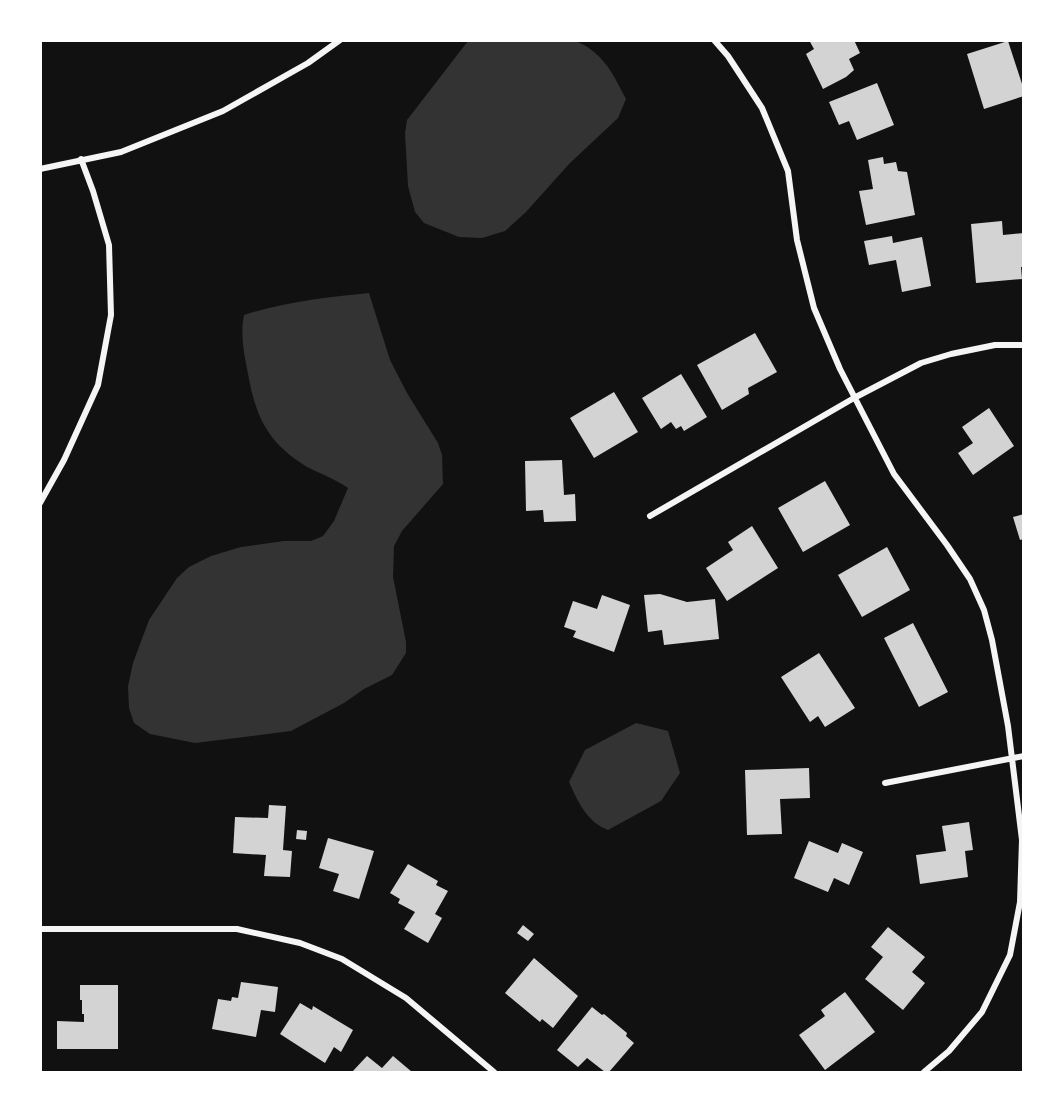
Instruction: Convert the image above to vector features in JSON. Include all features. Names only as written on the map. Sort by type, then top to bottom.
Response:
[{"type":"street","points":[[40,169],[121,152],[223,111],[308,63],[340,40]]},
{"type":"street","points":[[714,40],[728,56],[762,108],[788,171],[797,240],[814,308],[840,369],[894,474],[970,579],[984,610],[994,651],[1013,758],[1022,840],[1020,902],[1011,955],[982,1012],[949,1052],[924,1072]]},
{"type":"street","points":[[40,503],[64,460],[98,385],[111,315],[109,245],[81,159]]},
{"type":"street","points":[[650,516],[854,398],[921,363],[995,345],[1023,345]]},
{"type":"street","points":[[885,783],[1023,756]]},
{"type":"street","points":[[40,928],[237,929],[300,943],[342,959],[406,998],[495,1072]]},
{"type":"shaded area","points":[[572,40],[599,56],[616,80],[626,99],[618,118],[569,164],[526,212],[505,231],[482,238],[459,237],[424,223],[415,212],[408,186],[405,133],[407,120],[468,41]]},
{"type":"shaded area","points":[[369,293],[390,360],[407,393],[438,443],[442,455],[443,484],[402,531],[394,546],[393,577],[406,642],[406,653],[392,675],[291,731],[195,743],[150,734],[134,723],[129,708],[128,686],[133,663],[149,620],[177,578],[189,567],[211,556],[241,547],[284,541],[311,541],[323,536],[334,521],[348,488],[294,458],[282,449],[266,428],[251,390],[242,337],[244,315],[290,303]]},
{"type":"shaded area","points":[[636,723],[668,731],[680,773],[661,801],[608,830],[589,817],[569,782],[585,750]]},
{"type":"building","points":[[809,40],[854,40],[860,53],[849,59],[854,70],[823,89],[806,54],[814,49]]},
{"type":"building","points":[[1008,41],[1024,96],[984,109],[967,54]]},
{"type":"building","points":[[877,83],[894,125],[857,140],[849,121],[839,125],[829,102]]},
{"type":"building","points":[[883,157],[884,164],[896,162],[898,171],[907,172],[915,215],[866,225],[859,191],[873,189],[868,160]]},
{"type":"building","points":[[1002,221],[1003,235],[1024,233],[1022,279],[976,283],[971,224]]},
{"type":"building","points":[[892,236],[893,243],[922,237],[931,286],[902,292],[896,260],[869,265],[864,241]]},
{"type":"building","points":[[755,333],[777,372],[748,388],[749,394],[722,410],[697,365]]},
{"type":"building","points":[[681,374],[707,417],[684,431],[681,426],[676,429],[671,422],[661,429],[642,398]]},
{"type":"building","points":[[614,392],[638,432],[594,458],[570,418]]},
{"type":"building","points":[[989,408],[1014,446],[973,475],[958,453],[973,443],[962,427]]},
{"type":"building","points":[[562,460],[564,495],[575,494],[576,521],[544,522],[543,510],[526,511],[525,461]]},
{"type":"building","points":[[825,481],[850,525],[803,552],[778,508]]},
{"type":"building","points":[[1024,514],[1024,539],[1020,540],[1013,517]]},
{"type":"building","points":[[752,526],[778,568],[727,601],[706,568],[733,550],[728,542]]},
{"type":"building","points":[[887,547],[910,590],[862,617],[838,575]]},
{"type":"building","points":[[660,594],[687,602],[715,599],[719,639],[664,645],[662,630],[648,632],[644,595]]},
{"type":"building","points":[[602,595],[630,605],[614,652],[573,637],[576,631],[564,627],[573,601],[597,609]]},
{"type":"building","points":[[913,623],[948,692],[919,707],[884,638]]},
{"type":"building","points":[[819,653],[855,708],[825,727],[818,716],[810,722],[781,677]]},
{"type":"building","points":[[809,768],[810,798],[780,799],[782,834],[747,835],[745,770]]},
{"type":"building","points":[[269,805],[286,806],[283,850],[292,851],[290,877],[264,876],[266,855],[233,853],[235,817],[268,818]]},
{"type":"building","points":[[969,822],[973,850],[965,851],[968,877],[920,884],[916,855],[946,851],[942,826]]},
{"type":"building","points":[[297,830],[307,831],[306,840],[296,839]]},
{"type":"building","points":[[328,838],[374,851],[359,899],[333,891],[339,874],[319,868]]},
{"type":"building","points":[[809,841],[838,853],[842,843],[863,852],[849,885],[834,878],[828,892],[794,878]]},
{"type":"building","points":[[408,864],[438,881],[436,885],[448,891],[435,914],[442,918],[428,943],[404,929],[415,912],[398,903],[400,899],[390,893]]},
{"type":"building","points":[[523,925],[534,934],[528,941],[517,933]]},
{"type":"building","points":[[888,927],[925,957],[912,972],[925,983],[903,1010],[865,979],[883,957],[871,947]]},
{"type":"building","points":[[534,958],[578,996],[553,1028],[542,1019],[540,1022],[505,993]]},
{"type":"building","points":[[241,982],[278,987],[275,1012],[261,1010],[256,1037],[212,1029],[218,999],[231,1001],[232,997],[238,998]]},
{"type":"building","points":[[80,985],[118,985],[118,1049],[57,1049],[57,1021],[84,1022]]},
{"type":"building","points":[[845,992],[875,1032],[825,1070],[799,1035],[825,1016],[821,1010]]},
{"type":"building","points":[[300,1003],[312,1010],[313,1006],[353,1030],[341,1052],[334,1047],[325,1063],[280,1034]]},
{"type":"building","points":[[592,1007],[627,1033],[626,1036],[634,1043],[609,1072],[605,1072],[587,1058],[578,1067],[557,1050]]},
{"type":"building","points":[[367,1056],[382,1068],[393,1056],[412,1072],[352,1072]]}]
